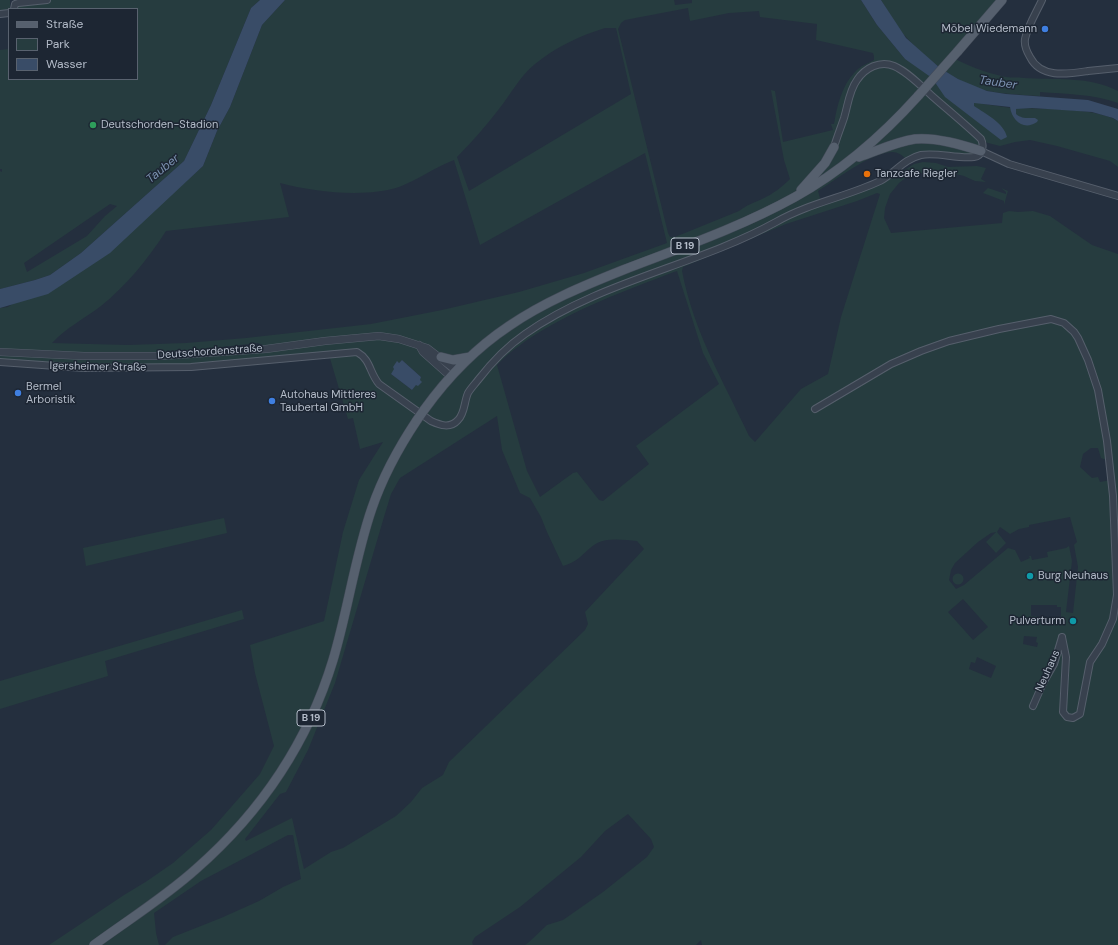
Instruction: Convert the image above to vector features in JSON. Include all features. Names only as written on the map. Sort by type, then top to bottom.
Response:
[{"type":"main road","name":"B 19","points":[[94,945],[195,870],[216,851],[254,810],[275,782],[306,730],[333,660],[372,508],[383,479],[424,410],[470,357],[509,326],[555,299],[591,283],[732,227],[794,197],[819,183],[852,160],[887,130],[1002,0]]},
{"type":"main road","points":[[852,160],[891,145],[915,139],[930,139],[962,145],[981,151]]},
{"type":"main road","points":[[794,197],[825,162],[834,146]]},
{"type":"main road","points":[[441,357],[453,360],[470,357]]},
{"type":"street","points":[[14,8],[18,3],[47,0]]},
{"type":"street","points":[[1042,0],[1027,30],[1025,42],[1031,60],[1038,67],[1049,72],[1059,74],[1118,68]]},
{"type":"street","points":[[834,146],[852,90],[857,80],[869,68],[879,64],[886,64],[900,69],[913,79],[975,133],[981,139],[983,144],[981,151],[1009,164],[1118,196]]},
{"type":"street","name":"Igersheimer Straße","points":[[0,362],[84,368],[191,367],[356,352],[363,356],[369,364],[375,380],[379,384],[431,422],[440,426],[450,426],[462,415],[469,392],[491,363],[518,339],[551,317],[605,292],[740,241],[794,213],[880,180],[915,157],[932,154],[952,157],[973,157],[977,156],[981,151]]},
{"type":"street","name":"Neuhaus","points":[[815,409],[891,364],[948,341],[1051,319],[1064,323],[1074,332],[1078,338],[1098,390],[1113,496],[1117,594],[1113,619],[1102,644],[1090,662],[1080,714],[1073,718],[1067,717],[1063,712],[1066,657],[1062,637],[1054,664],[1043,683],[1033,706]]},
{"type":"street","name":"Deutschordenstraße","points":[[0,352],[84,356],[161,356],[266,349],[368,336],[389,337],[427,348],[441,357],[454,374]]},
{"type":"street","points":[[419,345],[423,352],[454,374]]},
{"type":"green space","points":[[0,0],[10,0],[10,8],[0,11]]},
{"type":"green space","name":"Deutschorden-Stadion","points":[[21,0],[260,0],[251,8],[211,105],[184,161],[81,253],[50,275],[0,289],[0,171],[2,172],[2,169],[0,169],[0,50],[8,49],[8,80],[138,80],[138,8],[17,8]],"holes":[[[110,204],[117,206],[105,216],[87,236],[27,272],[24,263]]]},
{"type":"green space","points":[[285,0],[674,0],[675,5],[692,3],[692,0],[861,0],[877,25],[905,59],[982,101],[983,104],[1011,108],[1081,111],[1108,116],[1118,121],[1118,167],[1110,161],[1030,140],[1000,146],[988,143],[981,139],[983,144],[977,156],[932,155],[906,159],[896,153],[883,153],[854,167],[818,191],[821,202],[880,180],[902,164],[895,176],[914,164],[923,162],[936,163],[948,167],[977,166],[986,168],[981,179],[986,182],[975,181],[964,176],[947,172],[931,171],[908,176],[899,183],[890,194],[885,208],[884,218],[891,233],[1002,223],[1003,213],[1009,211],[1033,211],[1050,216],[1092,245],[1118,254],[1118,945],[702,945],[701,940],[696,945],[525,945],[547,925],[563,920],[603,892],[647,857],[654,847],[651,839],[628,814],[605,831],[581,857],[520,907],[475,937],[472,942],[473,945],[165,945],[173,937],[259,901],[283,887],[301,879],[293,835],[288,835],[201,881],[154,913],[159,945],[49,945],[173,863],[211,830],[260,774],[274,746],[255,673],[250,645],[324,621],[343,532],[359,480],[383,442],[360,449],[353,418],[348,419],[329,355],[191,367],[84,368],[0,362],[0,308],[8,307],[172,194],[203,166],[217,131],[230,107],[262,25]],"holes":[[[688,8],[690,21],[729,13],[759,11],[760,17],[817,24],[816,40],[873,53],[874,60],[861,67],[850,77],[843,89],[834,124],[831,124],[833,130],[783,142],[775,91],[771,90],[784,160],[790,179],[774,193],[739,211],[675,237],[670,237],[618,29],[621,23],[625,20]],[[605,28],[616,28],[631,94],[469,191],[457,157],[489,122],[520,80],[535,64],[560,47]],[[645,153],[667,243],[584,273],[519,292],[442,310],[371,324],[186,343],[128,345],[52,343],[69,328],[111,298],[152,252],[166,231],[289,217],[280,183],[324,191],[355,193],[371,192],[399,187],[454,160],[480,245]],[[877,193],[880,194],[841,317],[828,374],[801,389],[755,442],[749,436],[710,356],[687,294],[682,271],[683,267],[786,224]],[[677,271],[703,353],[719,384],[636,446],[649,464],[603,501],[599,500],[577,472],[573,473],[540,497],[527,471],[497,365],[515,349],[544,329],[580,310],[636,286]],[[258,343],[270,348],[212,353],[222,347]],[[423,352],[458,360],[470,357],[451,377]],[[402,360],[421,377],[412,390],[391,374],[395,369],[397,362],[399,363]],[[497,416],[502,450],[520,493],[530,498],[541,517],[563,566],[580,557],[599,542],[615,540],[637,541],[644,549],[585,612],[588,624],[585,630],[449,762],[443,775],[422,788],[411,802],[396,816],[343,848],[331,852],[304,869],[292,818],[246,841],[245,839],[280,794],[286,792],[308,750],[335,683],[391,494],[400,478]],[[1091,448],[1098,448],[1101,458],[1109,461],[1111,480],[1100,482],[1098,477],[1092,478],[1080,467],[1083,454]],[[1070,517],[1077,542],[1074,545],[1078,567],[1073,613],[1066,612],[1072,561],[1069,546],[1047,552],[1048,557],[1032,560],[1031,556],[1029,556],[1030,558],[1021,562],[1015,550],[1008,548],[964,585],[956,589],[949,580],[951,570],[955,563],[978,542],[991,533],[996,532],[986,542],[996,553],[1006,543],[997,532],[1000,527],[1010,534],[1019,529],[1029,527],[1029,525]],[[963,599],[988,627],[973,640],[948,612]],[[1031,605],[1057,605],[1057,607],[1061,607],[1061,619],[1058,620],[1057,618],[1031,616]],[[1024,636],[1037,637],[1036,642],[1038,643],[1037,647],[1023,644]],[[977,657],[996,666],[991,678],[969,669],[971,662],[975,663]]]},
{"type":"green space","points":[[881,0],[1002,0],[958,51],[948,55],[976,68],[1006,77],[1084,81],[1107,86],[1118,91],[1118,103],[1089,96],[1040,92],[1040,96],[1020,95],[977,88],[954,77],[924,55],[899,29]]},
{"type":"green space","points":[[988,188],[1006,194],[1006,192],[1001,188],[1008,191],[1004,205],[1004,201],[983,193]]},
{"type":"green space","points":[[224,518],[227,533],[86,566],[83,548]]},
{"type":"green space","points":[[956,574],[960,574],[962,575],[962,583],[956,584],[953,581],[953,577]]},
{"type":"green space","points":[[242,610],[244,619],[105,661],[108,676],[0,709],[0,681]]},
{"type":"water","points":[[260,0],[285,0],[262,25],[230,107],[217,131],[203,166],[110,253],[48,294],[0,308],[0,289],[50,275],[81,253],[184,161],[211,105],[251,8]]},
{"type":"water","points":[[861,0],[881,0],[906,38],[940,68],[958,79],[987,91],[1006,94],[1088,100],[1118,109],[1118,121],[1092,112],[1032,108],[1016,109],[1016,114],[1020,117],[1035,118],[1038,120],[1032,125],[1023,125],[1013,117],[1010,107],[974,103],[974,106],[994,119],[1002,127],[1007,137],[1001,140],[945,97],[932,78],[905,59],[877,25]]},
{"type":"water","points":[[402,360],[421,377],[420,380],[422,382],[418,386],[416,385],[412,390],[391,374],[397,361],[399,363]]},
{"type":"place","name":"Möbel Wiedemann","points":[[1045,29]]},
{"type":"place","name":"Deutschorden-Stadion","points":[[93,125]]},
{"type":"place","name":"Tanzcafe Riegler","points":[[867,174]]},
{"type":"place","name":"Bermel Arboristik","points":[[18,393]]},
{"type":"place","name":"Autohaus Mittleres Taubertal GmbH","points":[[272,401]]},
{"type":"place","name":"Burg Neuhaus","points":[[1030,576]]},
{"type":"place","name":"Pulverturm","points":[[1073,621]]},
{"type":"water label","name":"Tauber","points":[[998,83]]},
{"type":"water label","name":"Tauber","points":[[163,169]]}]
